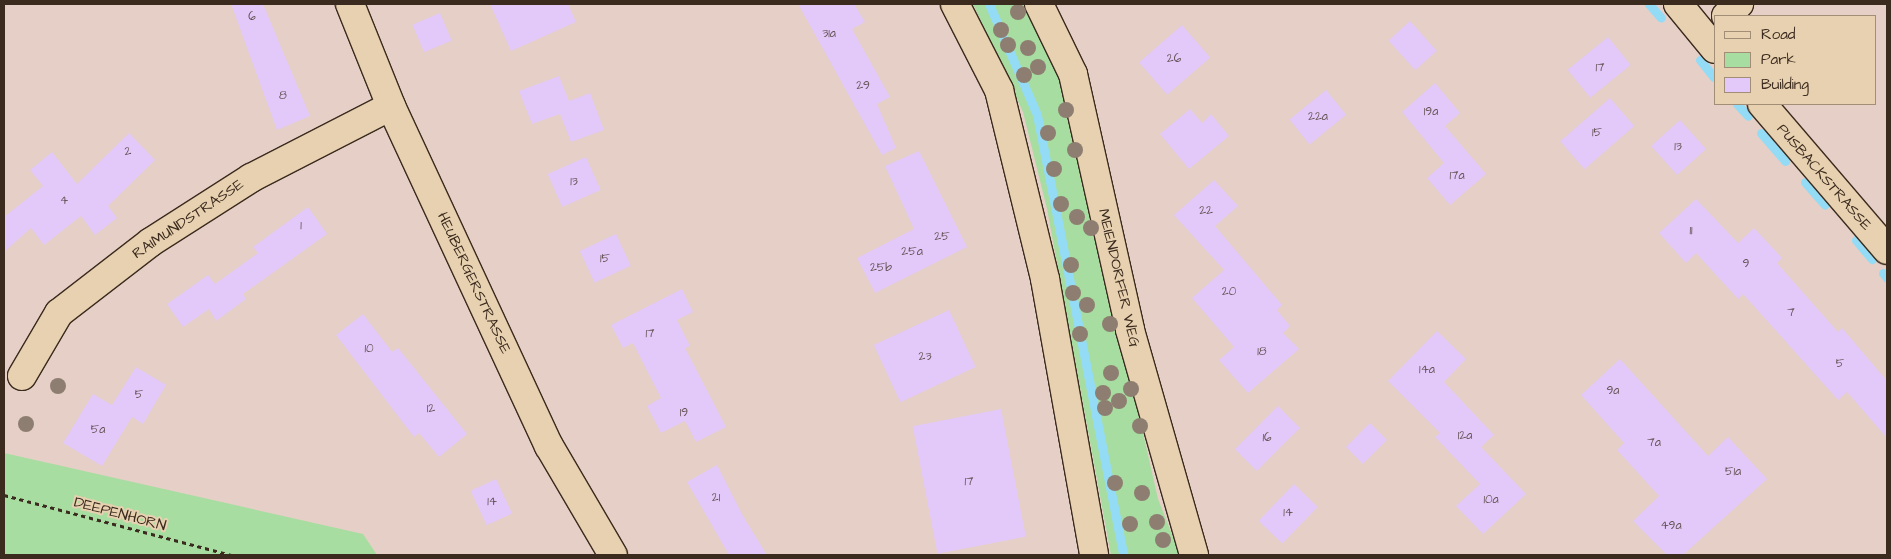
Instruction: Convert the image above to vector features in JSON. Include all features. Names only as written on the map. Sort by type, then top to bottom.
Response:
[{"type":"street","name":"HEUBERGERSTRASSE","points":[[350,4],[391,106],[549,446],[613,555]]},
{"type":"street","points":[[955,4],[999,90],[1045,279],[1094,555]]},
{"type":"street","name":"MEIENDORFER WEG","points":[[1039,4],[1073,74],[1130,330],[1194,555]]},
{"type":"street","points":[[1678,4],[1711,37]]},
{"type":"street","points":[[1727,15],[1739,4]]},
{"type":"street","name":"PUSBACKSTRASSE","points":[[1763,105],[1887,250]]},
{"type":"street","name":"RAIMUNDSTRASSE","points":[[22,376],[59,313],[151,242],[251,178],[391,106]]},
{"type":"path","name":"DEEPENHORN","points":[[4,495],[231,555]]},
{"type":"green space","points":[[973,4],[1025,4],[1066,95],[1158,499],[1180,555],[1111,555],[1047,209],[1023,112]]},
{"type":"green space","points":[[4,453],[363,534],[377,555],[4,555]]},
{"type":"building","points":[[231,4],[263,4],[310,116],[277,130]]},
{"type":"building","points":[[490,4],[568,4],[576,22],[511,51]]},
{"type":"building","points":[[798,4],[854,4],[865,22],[852,29],[890,97],[877,104],[896,148],[882,155]]},
{"type":"building","points":[[440,13],[452,41],[424,52],[412,25]]},
{"type":"building","points":[[1410,21],[1437,51],[1415,70],[1388,40]]},
{"type":"building","points":[[1182,25],[1210,57],[1167,95],[1139,62]]},
{"type":"building","points":[[1608,37],[1631,65],[1590,98],[1568,70]]},
{"type":"building","points":[[559,76],[569,101],[590,93],[604,130],[571,142],[560,114],[532,124],[519,91]]},
{"type":"building","points":[[1435,83],[1460,113],[1445,126],[1486,174],[1450,205],[1427,178],[1444,163],[1402,112]]},
{"type":"building","points":[[1326,90],[1346,115],[1310,144],[1289,120]]},
{"type":"building","points":[[1610,98],[1634,126],[1584,169],[1560,141]]},
{"type":"building","points":[[1190,109],[1202,123],[1211,114],[1229,136],[1189,169],[1160,134]]},
{"type":"building","points":[[1680,120],[1706,149],[1677,175],[1651,146]]},
{"type":"building","points":[[129,133],[155,160],[108,206],[117,218],[95,235],[81,216],[44,245],[31,228],[4,252],[4,217],[43,186],[30,170],[52,152],[77,184]]},
{"type":"building","points":[[919,151],[967,247],[875,293],[857,258],[914,229],[885,166]]},
{"type":"building","points":[[586,157],[601,190],[562,207],[548,174]]},
{"type":"building","points":[[1214,180],[1238,206],[1215,226],[1282,305],[1277,310],[1290,326],[1283,333],[1299,349],[1248,393],[1219,360],[1234,347],[1192,298],[1224,270],[1174,215]]},
{"type":"building","points":[[1696,199],[1738,243],[1754,228],[1782,258],[1777,263],[1838,332],[1842,328],[1887,381],[1887,438],[1847,392],[1838,400],[1743,294],[1738,299],[1696,253],[1686,263],[1659,233]]},
{"type":"building","points":[[308,207],[327,234],[243,294],[246,299],[216,321],[209,309],[183,327],[167,304],[208,275],[215,284],[258,253],[253,247]]},
{"type":"building","points":[[616,234],[631,266],[595,283],[580,251]]},
{"type":"building","points":[[682,289],[693,312],[677,320],[690,346],[685,348],[726,427],[696,442],[685,421],[661,433],[647,406],[661,398],[633,343],[623,348],[611,325]]},
{"type":"building","points":[[949,310],[976,367],[900,402],[874,345]]},
{"type":"building","points":[[363,314],[392,352],[398,348],[467,434],[439,457],[419,433],[414,437],[336,335]]},
{"type":"building","points":[[1437,331],[1466,359],[1444,382],[1494,435],[1481,447],[1526,494],[1483,534],[1456,506],[1480,484],[1435,437],[1440,433],[1388,381]]},
{"type":"building","points":[[1620,359],[1708,456],[1728,437],[1767,479],[1683,555],[1667,555],[1633,521],[1659,496],[1617,450],[1624,443],[1581,395]]},
{"type":"building","points":[[136,367],[166,385],[143,424],[132,417],[102,466],[63,443],[93,394],[112,405]]},
{"type":"building","points":[[1278,406],[1300,428],[1257,471],[1235,449]]},
{"type":"building","points":[[1001,409],[1026,537],[937,554],[913,426]]},
{"type":"building","points":[[1370,423],[1387,440],[1363,464],[1346,447]]},
{"type":"building","points":[[717,465],[743,516],[767,555],[729,555],[687,482]]},
{"type":"building","points":[[496,479],[512,513],[487,525],[471,491]]},
{"type":"building","points":[[1294,484],[1318,507],[1282,544],[1259,521]]},
{"type":"waterway","points":[[989,4],[1037,115],[1123,555]]},
{"type":"waterway","points":[[1649,4],[1661,18]]},
{"type":"waterway","points":[[1700,60],[1714,77]]},
{"type":"waterway","points":[[1738,105],[1748,116]]},
{"type":"waterway","points":[[1761,133],[1785,161]]},
{"type":"waterway","points":[[1805,182],[1825,205]]},
{"type":"waterway","points":[[1856,240],[1872,259]]},
{"type":"waterway","points":[[1883,273],[1887,278]]}]
